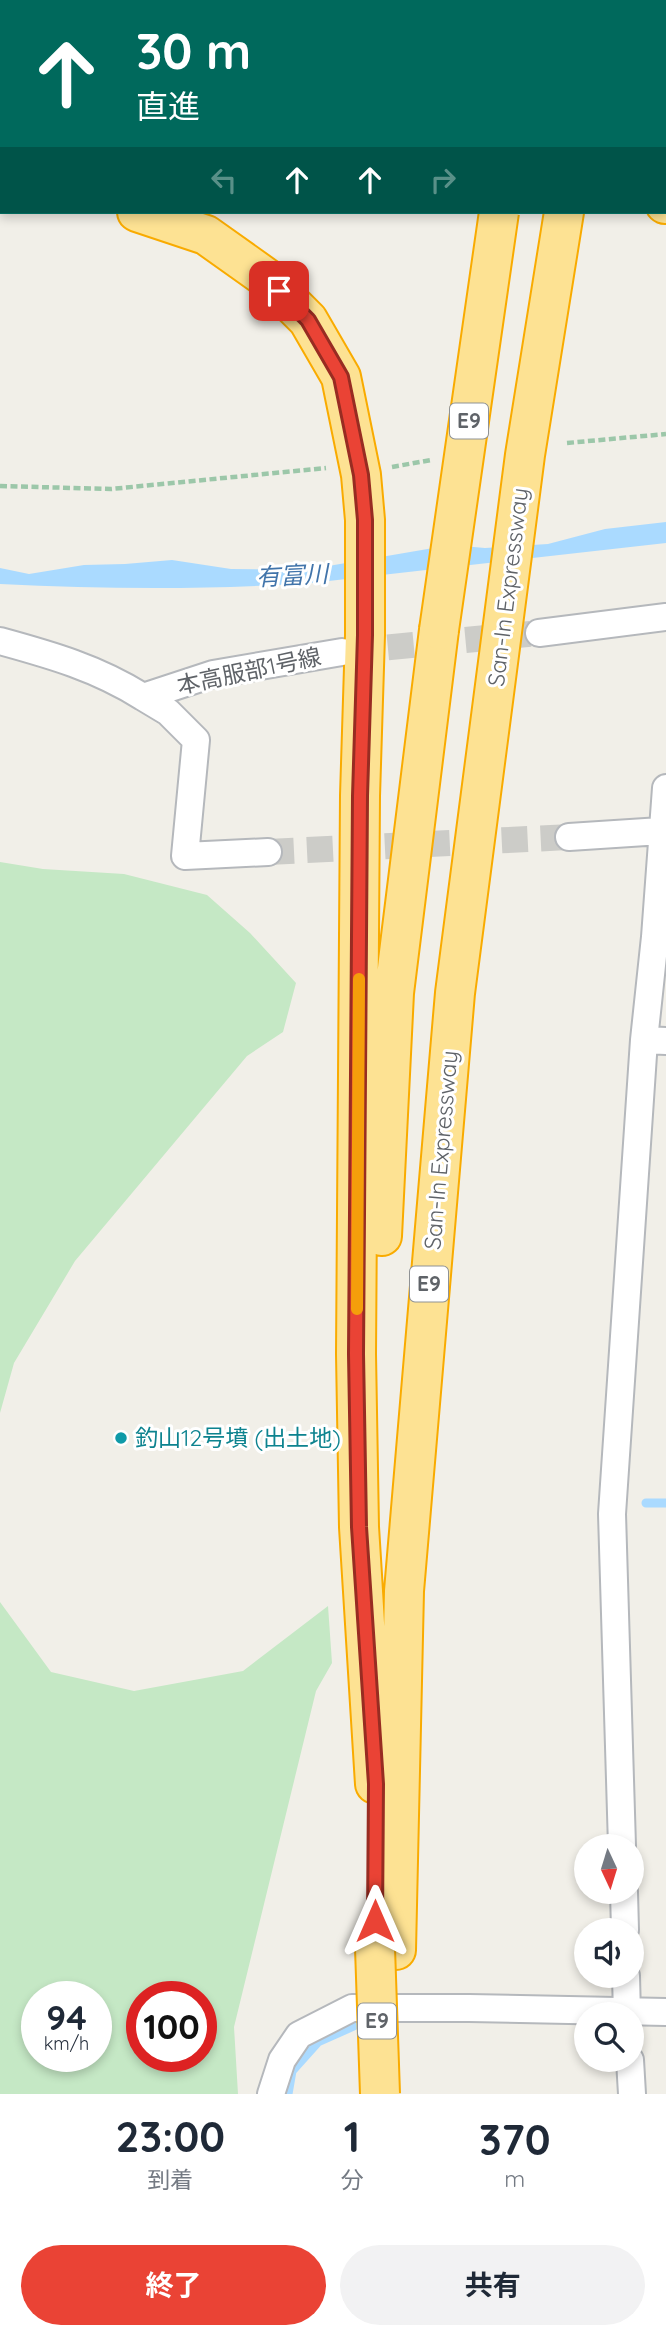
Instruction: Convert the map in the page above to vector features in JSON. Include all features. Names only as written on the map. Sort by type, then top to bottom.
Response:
[{"type":"highway","points":[[143,214],[206,235],[265,277],[308,320],[341,377],[347,471],[365,520],[354,643],[360,796],[356,1354],[359,1527],[376,1784]]},
{"type":"highway","name":"San-In Expressway","points":[[400,2094],[385,1949],[376,1784],[374,1527],[377,1349],[394,993],[439,630],[499,214]]},
{"type":"highway","name":"San-In Expressway","points":[[380,2094],[404,1591],[455,993],[525,455],[564,214]]},
{"type":"highway","points":[[553,278],[569,214]]},
{"type":"street","points":[[539,633],[666,617]]},
{"type":"street","points":[[0,641],[71,661],[120,682],[168,712],[196,740],[185,856],[268,852]]},
{"type":"street","name":"本高服部1号線","points":[[143,697],[213,674],[354,643]]},
{"type":"street","points":[[622,1834],[612,1514],[655,1040],[655,937],[666,789]]},
{"type":"street","points":[[569,837],[661,831]]},
{"type":"street","points":[[271,2094],[282,2060],[299,2035],[352,2008],[574,2011]]},
{"type":"street","points":[[644,2013],[666,2012]]},
{"type":"street","points":[[631,2072],[632,2094]]},
{"type":"path","points":[[567,443],[666,434]]},
{"type":"path","points":[[0,486],[111,489],[347,471]]},
{"type":"green space","points":[[0,862],[43,869],[124,874],[207,895],[250,933],[296,983],[283,1032],[247,1056],[75,1261],[14,1363],[0,1413]]},
{"type":"green space","points":[[0,1602],[51,1672],[134,1691],[243,1671],[328,1606],[332,1663],[316,1691],[234,2027],[238,2094],[0,2094]]},
{"type":"water","name":"有富川","points":[[666,522],[666,543],[311,583],[156,588],[0,584],[0,568],[29,574],[84,565],[172,560],[231,569],[305,570],[451,545],[485,548],[548,544],[605,529]]},
{"type":"waterway","points":[[646,1503],[666,1503]]},
{"type":"waterway","points":[[288,2094],[292,2071],[318,2042],[356,2025]]},
{"type":"tunnel","points":[[349,651],[539,633]]},
{"type":"tunnel","points":[[268,852],[569,837]]},
{"type":"slow traffic","points":[[357,1309],[359,979]]},
{"type":"place","name":"釣山12号墳 (出土地)","points":[[121,1438]]},
{"type":"route","points":[[279,291],[308,320],[341,377],[361,475],[365,520],[356,1354],[359,1527],[376,1784],[375,1921]]}]
